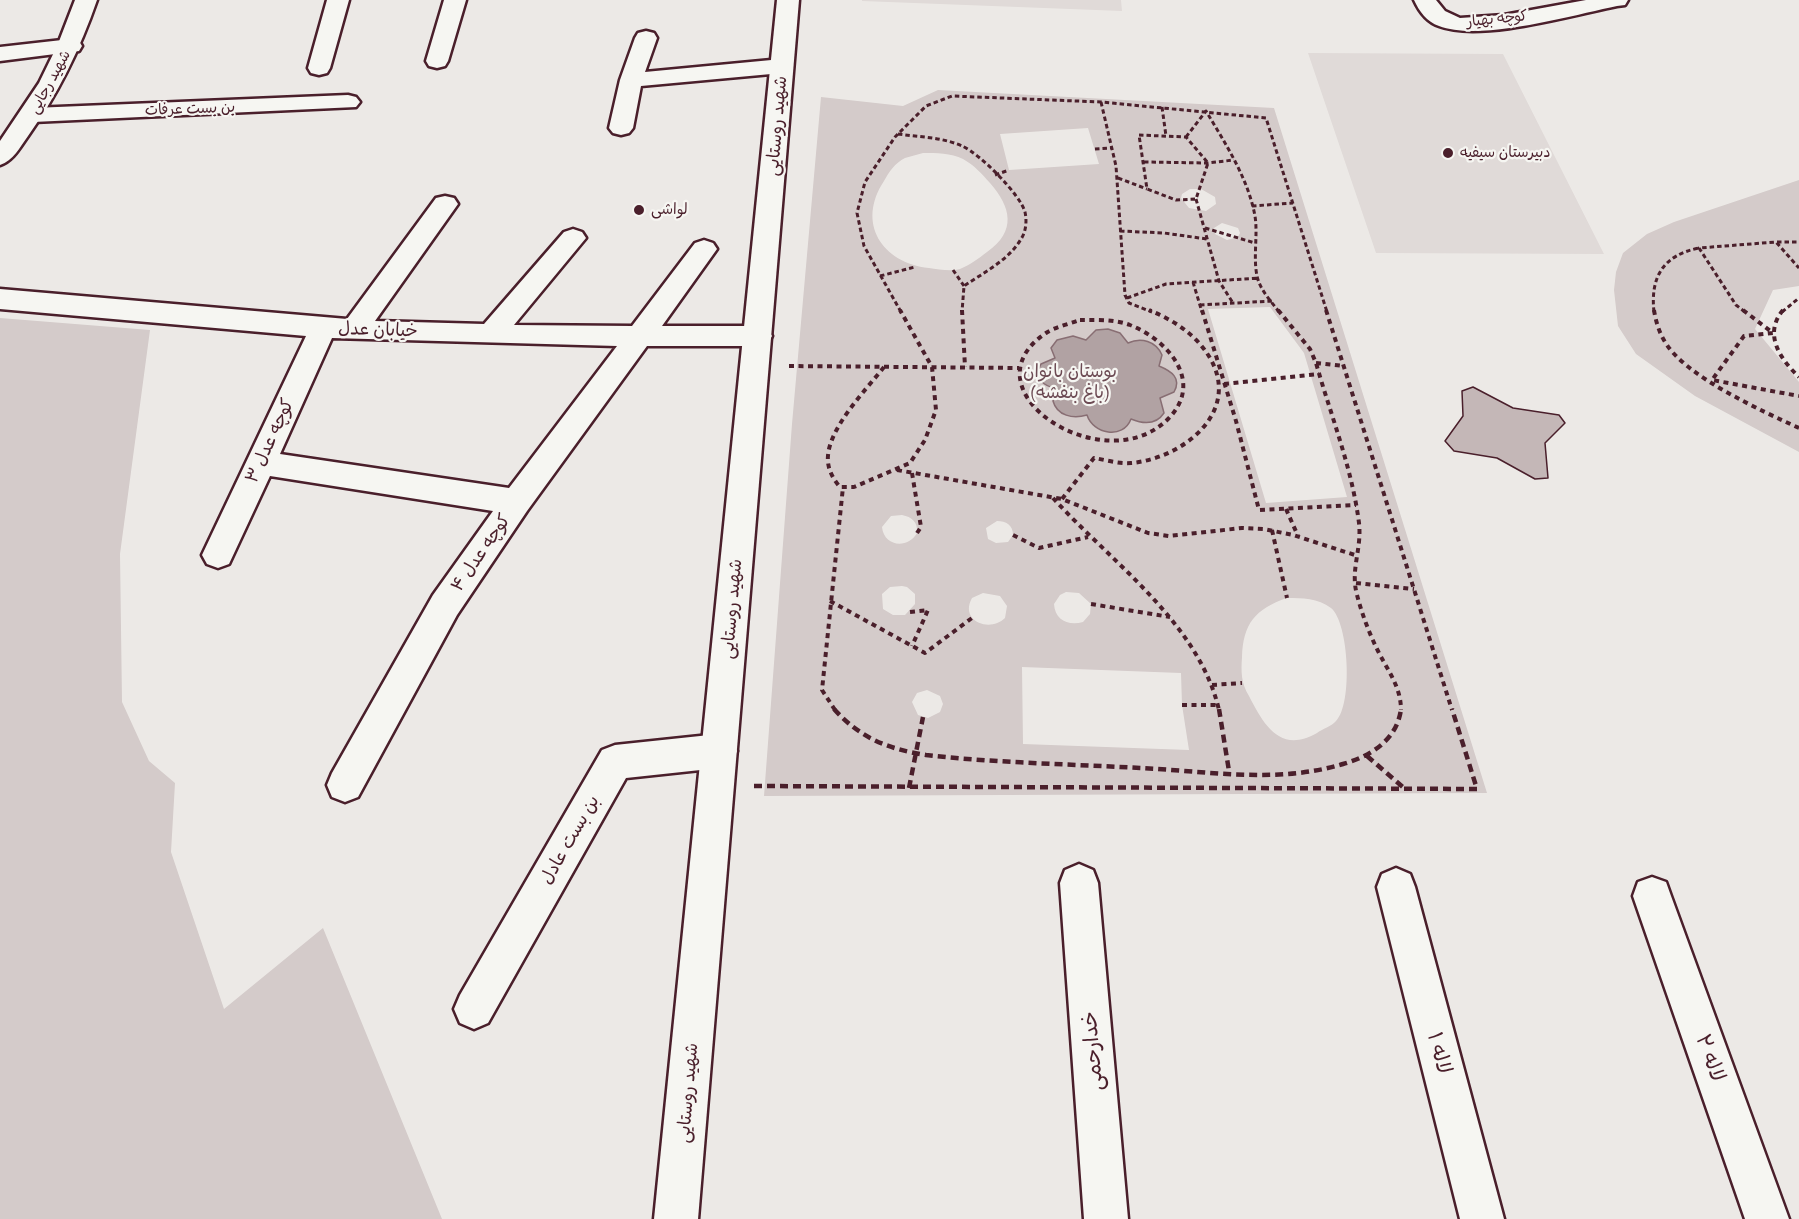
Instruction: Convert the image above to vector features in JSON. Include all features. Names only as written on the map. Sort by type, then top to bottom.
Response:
[{"type":"street","name":"شهید رجایی","points":[[0,157],[33,115],[71,46],[86,0]]},
{"type":"street","points":[[320,68],[338,0]]},
{"type":"street","points":[[437,61],[455,0]]},
{"type":"street","name":"شهید روستایی","points":[[676,1219],[788,0]]},
{"type":"street","name":"کوچه بهیار","points":[[1425,0],[1428,8],[1448,22],[1475,25],[1617,0]]},
{"type":"street","points":[[621,128],[632,80],[646,38]]},
{"type":"street","points":[[0,54],[71,46]]},
{"type":"street","points":[[632,80],[782,66]]},
{"type":"street","name":"بن بست عرفات","points":[[33,115],[348,102]]},
{"type":"street","points":[[354,330],[445,204]]},
{"type":"street","points":[[491,334],[573,238]]},
{"type":"street","name":"کوچه عدل ۴","points":[[345,785],[445,605],[516,502],[704,249]]},
{"type":"street","name":"خیابان عدل","points":[[0,299],[323,328],[638,336],[756,350]]},
{"type":"street","name":"کوچه عدل ۳","points":[[218,555],[323,328]]},
{"type":"street","points":[[260,463],[516,502]]},
{"type":"street","name":"بن بست عادل","points":[[474,1009],[615,762],[718,768]]},
{"type":"street","name":"خدارحمی","points":[[1079,883],[1106,1219]]},
{"type":"street","name":"لاله ۱","points":[[1396,886],[1482,1219]]},
{"type":"street","name":"لاله ۲","points":[[1652,896],[1767,1219]]},
{"type":"path","points":[[718,768],[909,788],[1476,789],[1266,118],[1101,102],[952,96],[926,106],[898,134],[865,182],[857,213],[859,231],[880,276],[932,367],[936,410],[919,453],[910,464],[854,487],[843,487],[831,477],[828,457],[835,436],[884,367]]},
{"type":"path","points":[[1062,499],[1094,458],[1132,463],[1165,455],[1190,442],[1217,408],[1219,393],[1217,378],[1203,348],[1185,330],[1159,313],[1129,303],[1123,280],[1118,178],[1101,102]]},
{"type":"path","points":[[1162,107],[1166,136]]},
{"type":"path","points":[[1186,138],[1206,111]]},
{"type":"path","points":[[843,487],[822,690],[833,710],[855,732],[879,744],[916,754],[1275,775],[1309,772],[1367,756],[1385,744],[1401,717],[1400,688],[1382,658],[1365,620],[1353,571],[1358,556],[1356,505],[1349,471],[1310,349],[1285,320],[1258,278],[1255,217],[1252,206],[1234,160],[1206,111]]},
{"type":"path","points":[[898,134],[949,142],[968,148],[1013,192],[1025,212],[1025,231],[1017,244],[1001,260],[964,286]]},
{"type":"path","points":[[1147,189],[1139,135],[1186,138],[1208,163]]},
{"type":"path","points":[[1095,149],[1112,148]]},
{"type":"path","points":[[1144,162],[1208,163],[1234,160]]},
{"type":"path","points":[[1208,163],[1196,199],[1219,281],[1233,303]]},
{"type":"path","points":[[994,175],[1009,170]]},
{"type":"path","points":[[1118,178],[1176,200],[1196,199]]},
{"type":"path","points":[[1252,206],[1293,203]]},
{"type":"path","points":[[1204,228],[1255,243]]},
{"type":"path","points":[[1120,231],[1164,233],[1208,239]]},
{"type":"path","points":[[1776,242],[1799,268]]},
{"type":"path","points":[[1799,242],[1679,251],[1667,259],[1655,286],[1654,305],[1662,337],[1672,351],[1712,381],[1799,428]]},
{"type":"path","points":[[1699,248],[1736,305],[1773,333]]},
{"type":"path","points":[[880,276],[915,267]]},
{"type":"path","points":[[953,270],[964,286],[962,310],[964,367]]},
{"type":"path","points":[[1127,298],[1166,284],[1258,278]]},
{"type":"path","points":[[1193,282],[1223,378],[1259,510],[1356,505]]},
{"type":"path","points":[[1799,298],[1785,306],[1775,318],[1773,333],[1779,353],[1799,377]]},
{"type":"path","points":[[1200,305],[1273,301]]},
{"type":"path","points":[[1080,320],[1105,320],[1152,336],[1169,350],[1180,368],[1184,387],[1179,406],[1167,422],[1147,434],[1123,441],[1096,441],[1070,434],[1047,422],[1030,406],[1021,387],[1019,368],[1026,351],[1039,336],[1058,325],[1080,320]]},
{"type":"path","points":[[1712,381],[1744,336],[1773,333]]},
{"type":"path","points":[[756,350],[884,367],[1019,368]]},
{"type":"path","points":[[1316,363],[1344,366]]},
{"type":"path","points":[[1224,384],[1319,374]]},
{"type":"path","points":[[1217,378],[1223,378]]},
{"type":"path","points":[[1712,381],[1799,396]]},
{"type":"path","points":[[896,470],[1062,499],[1148,533],[1168,536],[1242,528],[1272,530],[1358,556]]},
{"type":"path","points":[[912,473],[921,527],[917,533]]},
{"type":"path","points":[[1052,497],[1170,617],[1190,644],[1212,685],[1229,771]]},
{"type":"path","points":[[1286,509],[1298,537]]},
{"type":"path","points":[[1272,530],[1287,598]]},
{"type":"path","points":[[1013,535],[1039,548],[1088,536]]},
{"type":"path","points":[[1356,583],[1414,589]]},
{"type":"path","points":[[830,601],[925,653],[972,618]]},
{"type":"path","points":[[1091,604],[1170,617]]},
{"type":"path","points":[[910,612],[928,610],[912,646]]},
{"type":"path","points":[[1212,685],[1242,683]]},
{"type":"path","points":[[1182,705],[1217,705]]},
{"type":"path","points":[[909,788],[923,717]]},
{"type":"path","points":[[1367,756],[1406,790]]},
{"type":"shaded area","points":[[862,0],[1121,0],[1122,11],[862,1]]},
{"type":"shaded area","name":"دبیرستان سیفیه","points":[[1308,53],[1503,54],[1604,254],[1376,253]]},
{"type":"shaded area","points":[[1108,329],[1120,333],[1128,343],[1143,340],[1152,343],[1162,355],[1159,366],[1168,370],[1176,379],[1174,392],[1160,398],[1164,413],[1157,420],[1140,422],[1131,419],[1122,430],[1108,432],[1101,430],[1095,427],[1087,415],[1076,417],[1058,410],[1053,401],[1057,389],[1041,381],[1039,369],[1041,364],[1055,358],[1051,348],[1057,340],[1073,336],[1086,340],[1096,330]]},
{"type":"green space","name":"بوستان بانوان (باغ بنفشه)","points":[[938,90],[1274,108],[1487,793],[764,796],[792,424],[821,97],[903,106]],"holes":[[[1088,128],[1099,164],[1009,170],[1000,134]],[[923,153],[943,154],[967,161],[978,170],[997,192],[1006,210],[1007,227],[997,244],[971,263],[953,270],[912,265],[887,249],[878,238],[873,212],[876,197],[890,171],[905,158]],[[1190,189],[1201,189],[1215,197],[1216,204],[1206,211],[1189,208],[1181,198],[1182,194]],[[1222,223],[1238,228],[1240,233],[1238,237],[1227,240],[1215,234],[1214,228]],[[1270,307],[1304,353],[1347,497],[1266,503],[1208,309]],[[902,515],[914,521],[917,533],[908,542],[897,544],[887,539],[882,527],[891,516]],[[997,521],[1006,523],[1012,529],[1013,535],[1008,542],[996,543],[988,539],[986,528]],[[890,587],[907,587],[915,594],[915,604],[905,615],[893,615],[883,609],[882,594]],[[1066,592],[1079,593],[1091,604],[1090,614],[1083,622],[1067,622],[1060,618],[1054,604],[1060,595]],[[983,593],[1000,596],[1007,606],[1005,618],[992,624],[978,622],[970,613],[969,606],[972,598]],[[1287,598],[1298,598],[1321,602],[1331,608],[1337,616],[1342,630],[1347,664],[1345,698],[1336,721],[1304,739],[1283,738],[1275,733],[1267,726],[1244,687],[1242,673],[1245,635],[1253,619],[1276,602]],[[1022,667],[1181,673],[1182,705],[1189,750],[1023,744]],[[927,690],[940,696],[943,704],[940,712],[928,718],[918,715],[912,702],[917,693]]]},
{"type":"green space","points":[[1799,180],[1799,286],[1773,290],[1755,329],[1799,382],[1799,452],[1695,396],[1636,354],[1618,326],[1614,290],[1616,272],[1623,253],[1647,234],[1674,222]]},
{"type":"green space","points":[[0,318],[150,330],[120,554],[122,702],[149,761],[175,783],[171,852],[224,1009],[323,928],[442,1219],[0,1219]]},
{"type":"building","points":[[1473,387],[1513,408],[1559,415],[1565,423],[1545,443],[1548,478],[1535,479],[1497,458],[1454,451],[1445,441],[1463,416],[1462,391]]},
{"type":"place","name":"دبیرستان سیفیه","points":[[1448,153]]},
{"type":"place","name":"لواشی","points":[[639,210]]}]
